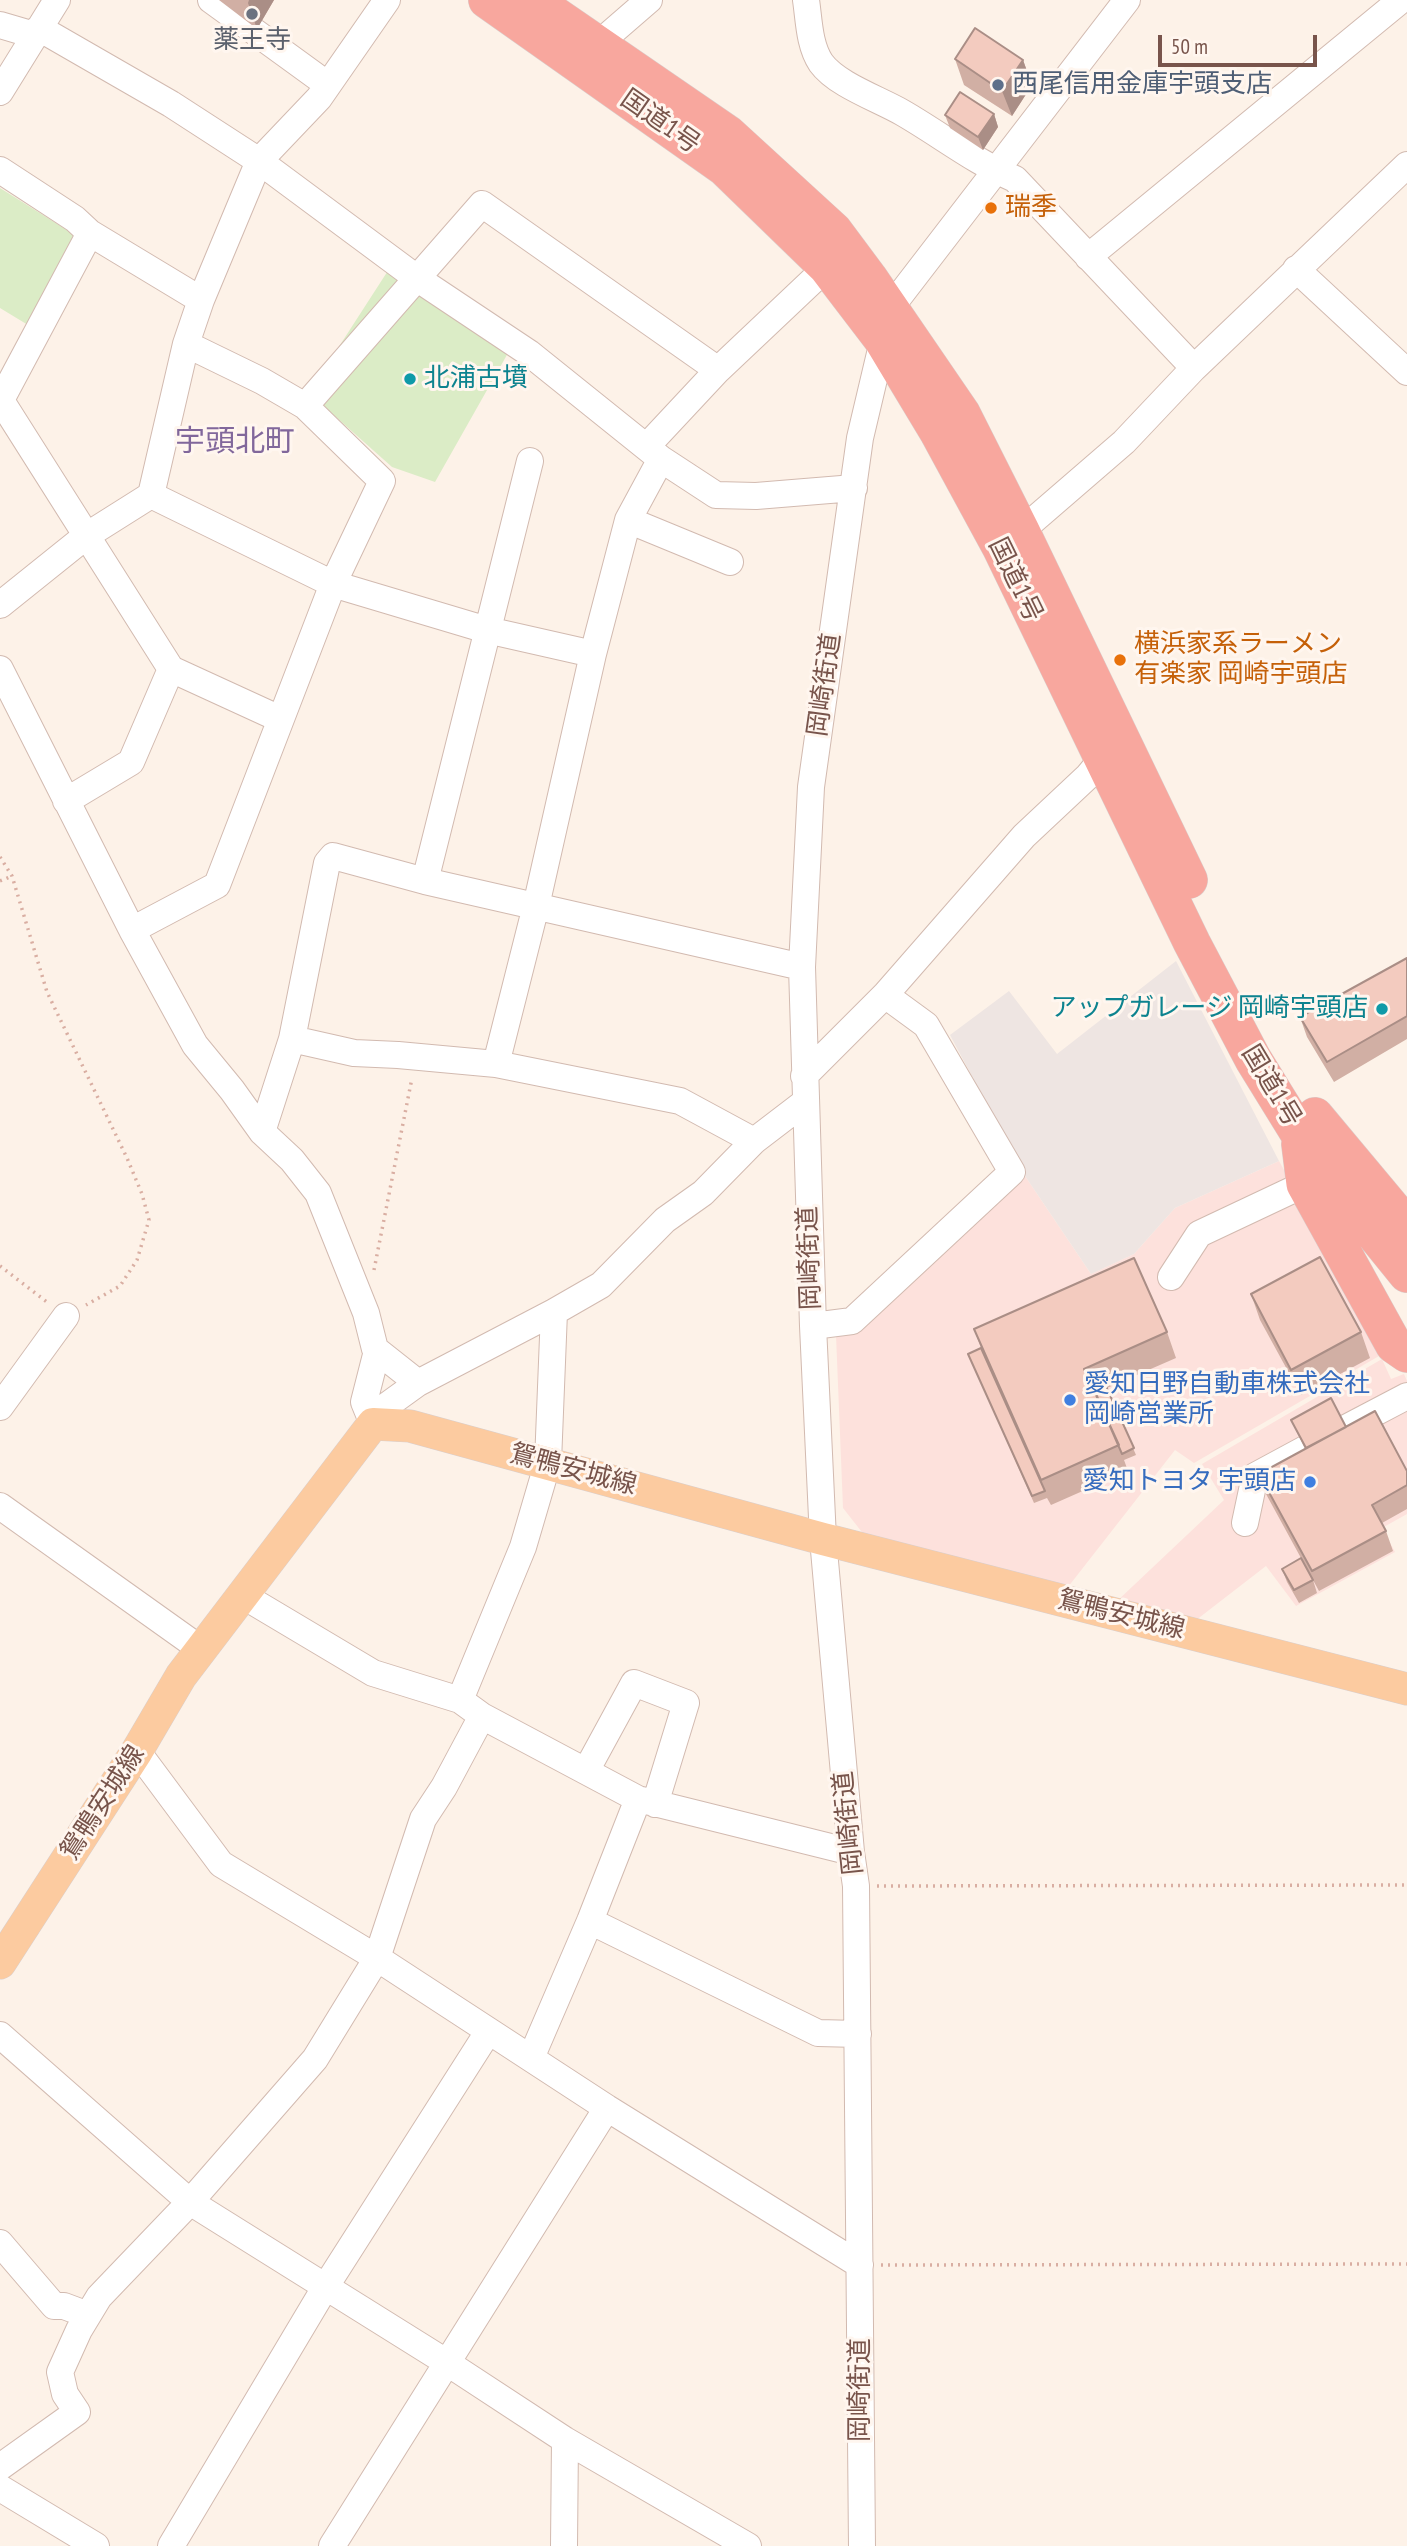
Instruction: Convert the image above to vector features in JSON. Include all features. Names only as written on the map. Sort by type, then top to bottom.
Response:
[{"type":"highway","name":"国道1号","points":[[487,0],[725,168],[887,323],[962,414],[1242,991],[1310,1110],[1407,1226]]},
{"type":"highway","name":"国道1号","points":[[533,0],[728,134],[834,231],[887,323],[938,432],[1001,548],[1101,759],[1246,1047],[1298,1132],[1407,1274]]},
{"type":"highway","points":[[1298,1132],[1305,1184],[1394,1345],[1407,1354]]},
{"type":"main road","name":"鴛鴨安城線","points":[[0,1963],[137,1751],[181,1676],[373,1424],[410,1426],[823,1539],[1407,1689]]},
{"type":"street","points":[[0,92],[57,0]]},
{"type":"street","points":[[211,0],[328,85]]},
{"type":"street","points":[[0,605],[86,536],[151,495],[186,344],[201,300],[259,161],[328,85],[387,0]]},
{"type":"street","points":[[597,45],[649,0]]},
{"type":"street","points":[[806,0],[812,41],[819,60],[830,74],[904,113],[994,170],[1015,178],[1194,368]]},
{"type":"street","points":[[887,323],[994,170],[1127,0]]},
{"type":"street","points":[[1088,257],[1401,0]]},
{"type":"street","points":[[0,25],[37,32],[171,104],[259,161],[418,279],[528,353],[654,452],[716,495],[756,496],[854,488]]},
{"type":"street","points":[[1021,531],[1124,442],[1194,368],[1407,165]]},
{"type":"street","points":[[0,170],[75,219],[90,233],[201,300]]},
{"type":"street","points":[[305,407],[482,204],[719,370]]},
{"type":"street","points":[[90,233],[0,400],[171,668],[280,719]]},
{"type":"street","points":[[496,1064],[536,906],[593,654],[628,520],[654,452],[719,370],[827,267]]},
{"type":"street","points":[[1296,270],[1407,372]]},
{"type":"street","name":"岡崎街道","points":[[862,2546],[856,1886],[823,1539],[813,1326],[802,967],[811,787],[860,438],[887,323]]},
{"type":"street","points":[[132,930],[217,885],[333,584],[382,481],[305,407],[262,381],[186,344]]},
{"type":"street","points":[[425,881],[530,461]]},
{"type":"street","points":[[151,495],[333,584],[487,630],[593,654]]},
{"type":"street","points":[[628,520],[730,562]]},
{"type":"street","points":[[66,801],[131,762],[171,668]]},
{"type":"street","points":[[0,669],[132,930],[195,1045],[262,1132],[292,1160],[318,1193],[366,1313],[377,1351],[364,1402],[373,1424]]},
{"type":"street","points":[[804,1076],[885,995],[1024,836],[1088,776],[1101,759]]},
{"type":"street","points":[[262,1132],[292,1039],[327,863],[333,856],[425,881],[802,967]]},
{"type":"street","points":[[813,1326],[852,1321],[1012,1172],[926,1025],[885,995]]},
{"type":"street","points":[[292,1039],[354,1053],[496,1064],[680,1101],[754,1141]]},
{"type":"street","points":[[373,1424],[382,1409],[418,1383],[601,1285],[665,1220],[703,1193],[754,1141],[806,1102]]},
{"type":"street","points":[[1171,1278],[1199,1234],[1305,1184]]},
{"type":"street","points":[[460,1700],[523,1547],[548,1462],[554,1312]]},
{"type":"street","points":[[0,1407],[66,1316]]},
{"type":"street","points":[[377,1351],[418,1383]]},
{"type":"street","points":[[1346,1428],[1407,1396]]},
{"type":"street","points":[[1245,1523],[1255,1476],[1306,1449]]},
{"type":"street","points":[[0,1506],[202,1650]]},
{"type":"street","points":[[242,1595],[373,1673],[460,1700],[482,1716],[646,1801],[851,1852]]},
{"type":"street","points":[[531,2058],[590,1921],[646,1801],[686,1703],[634,1683],[586,1772]]},
{"type":"street","points":[[0,2466],[77,2412],[65,2394],[60,2372],[99,2297],[190,2202],[316,2059],[377,1958],[424,1819],[482,1716]]},
{"type":"street","points":[[137,1751],[220,1864],[377,1958],[607,2108],[860,2265]]},
{"type":"street","points":[[590,1921],[818,2033],[858,2034]]},
{"type":"street","points":[[171,2546],[326,2286],[488,2032]]},
{"type":"street","points":[[0,2035],[190,2202],[565,2440],[748,2546]]},
{"type":"street","points":[[332,2546],[607,2108]]},
{"type":"street","points":[[0,2243],[54,2305],[88,2315]]},
{"type":"street","points":[[564,2546],[565,2440]]},
{"type":"street","points":[[0,2488],[96,2546]]},
{"type":"path","points":[[0,857],[12,876],[47,992],[127,1158],[149,1220],[137,1261],[120,1286],[66,1316],[0,1266]]},
{"type":"path","points":[[0,881],[12,876]]},
{"type":"path","points":[[373,1272],[416,1057]]},
{"type":"path","points":[[856,1886],[1407,1885]]},
{"type":"path","points":[[860,2265],[1407,2264]]},
{"type":"shaded area","points":[[1176,961],[1279,1161],[1175,1208],[1134,1254],[1091,1274],[1025,1176],[950,1035],[1009,991],[1057,1054]]},
{"type":"shaded area","name":"愛知日野自動車株式会社 岡崎営業所","points":[[1279,1161],[1386,1352],[1194,1463],[1175,1450],[1068,1587],[865,1536],[843,1508],[836,1335],[855,1331],[1025,1176],[1091,1274],[1134,1254],[1175,1208]]},
{"type":"shaded area","name":"愛知トヨタ 宇頭店","points":[[1382,1359],[1391,1379],[1404,1374],[1407,1381],[1407,1514],[1382,1528],[1395,1552],[1296,1606],[1266,1566],[1191,1624],[1115,1603],[1224,1500],[1202,1464]]},
{"type":"green space","points":[[0,188],[78,237],[28,325],[0,308]]},
{"type":"green space","points":[[391,266],[508,353],[435,482],[392,467],[309,393]]},
{"type":"building","points":[[975,28],[1023,60],[1002,91],[955,59]]},
{"type":"building","points":[[960,92],[994,114],[978,137],[945,115]]},
{"type":"building","points":[[1407,958],[1407,1016],[1327,1062],[1300,1017]]},
{"type":"building","points":[[1320,1257],[1361,1332],[1291,1370],[1251,1294]]},
{"type":"building","points":[[1134,1258],[1167,1332],[1084,1369],[1119,1445],[1041,1480],[974,1329]]},
{"type":"building","points":[[981,1348],[1045,1491],[1032,1496],[968,1354]]},
{"type":"building","points":[[1104,1382],[1134,1448],[1122,1454],[1093,1387]]},
{"type":"building","points":[[1331,1398],[1346,1427],[1306,1448],[1291,1420]]},
{"type":"building","points":[[1375,1411],[1407,1471],[1407,1485],[1372,1505],[1386,1531],[1312,1571],[1259,1474]]},
{"type":"building","points":[[1301,1558],[1313,1580],[1294,1590],[1282,1569]]},
{"type":"place","name":"薬王寺","points":[[252,14]]},
{"type":"place","name":"西尾信用金庫宇頭支店","points":[[998,85]]},
{"type":"place","name":"瑞季","points":[[991,208]]},
{"type":"place","name":"北浦古墳","points":[[410,379]]},
{"type":"place","name":"横浜家系ラーメン 有楽家 岡崎宇頭店","points":[[1120,660]]},
{"type":"place","name":"アップガレージ 岡崎宇頭店","points":[[1382,1009]]},
{"type":"place","name":"愛知日野自動車株式会社 岡崎営業所","points":[[1070,1400]]},
{"type":"place","name":"愛知トヨタ 宇頭店","points":[[1310,1482]]},
{"type":"district","name":"宇頭北町","points":[[235,442]]}]
